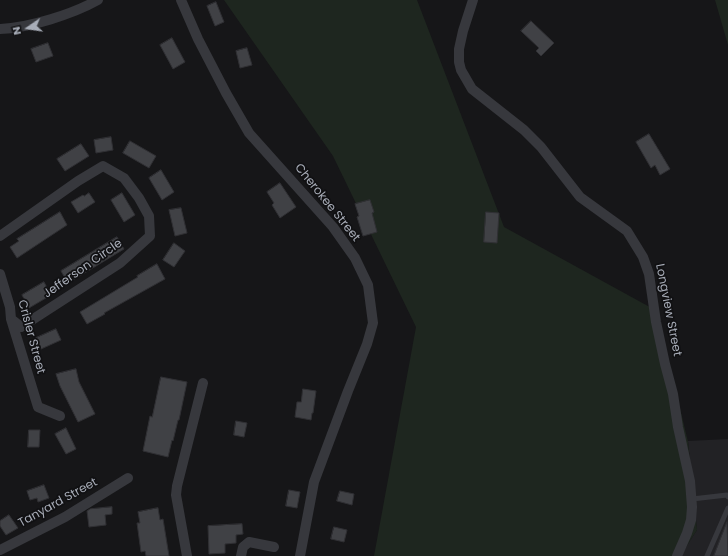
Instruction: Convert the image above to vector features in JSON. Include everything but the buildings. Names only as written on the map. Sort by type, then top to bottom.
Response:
[{"type":"street","points":[[0,29],[14,28],[60,16],[98,0]]},
{"type":"street","name":"Cherokee Street","points":[[181,0],[201,46],[249,133],[333,227],[355,258],[368,284],[373,323],[367,344],[348,390],[314,482],[300,556]]},
{"type":"street","name":"Longview Street","points":[[473,0],[459,49],[459,62],[461,70],[472,89],[524,130],[541,147],[580,197],[627,231],[643,257],[649,274],[656,322],[673,394],[692,498],[691,520],[687,534],[677,556]]},
{"type":"street","name":"Jefferson Circle","points":[[0,236],[78,181],[103,166],[124,178],[139,198],[149,216],[150,236],[120,263],[21,327],[11,319]]},
{"type":"street","name":"Crisler Street","points":[[0,274],[10,307],[11,319],[38,407],[60,416]]},
{"type":"street","points":[[187,556],[176,495],[203,383]]},
{"type":"street","name":"Tanyard Street","points":[[0,550],[65,516],[128,478]]},
{"type":"street","points":[[241,556],[243,547],[249,542],[274,547]]},
{"type":"lane","points":[[692,498],[728,496]]},
{"type":"lane","points":[[707,556],[728,508]]},
{"type":"shaded area","points":[[224,0],[417,0],[504,227],[657,311],[688,442],[697,530],[680,556],[374,556],[416,327],[333,156]]},
{"type":"shaded area","points":[[715,0],[728,0],[728,45]]},
{"type":"shaded area","points":[[728,439],[728,556],[680,556],[697,530],[688,441]]}]
